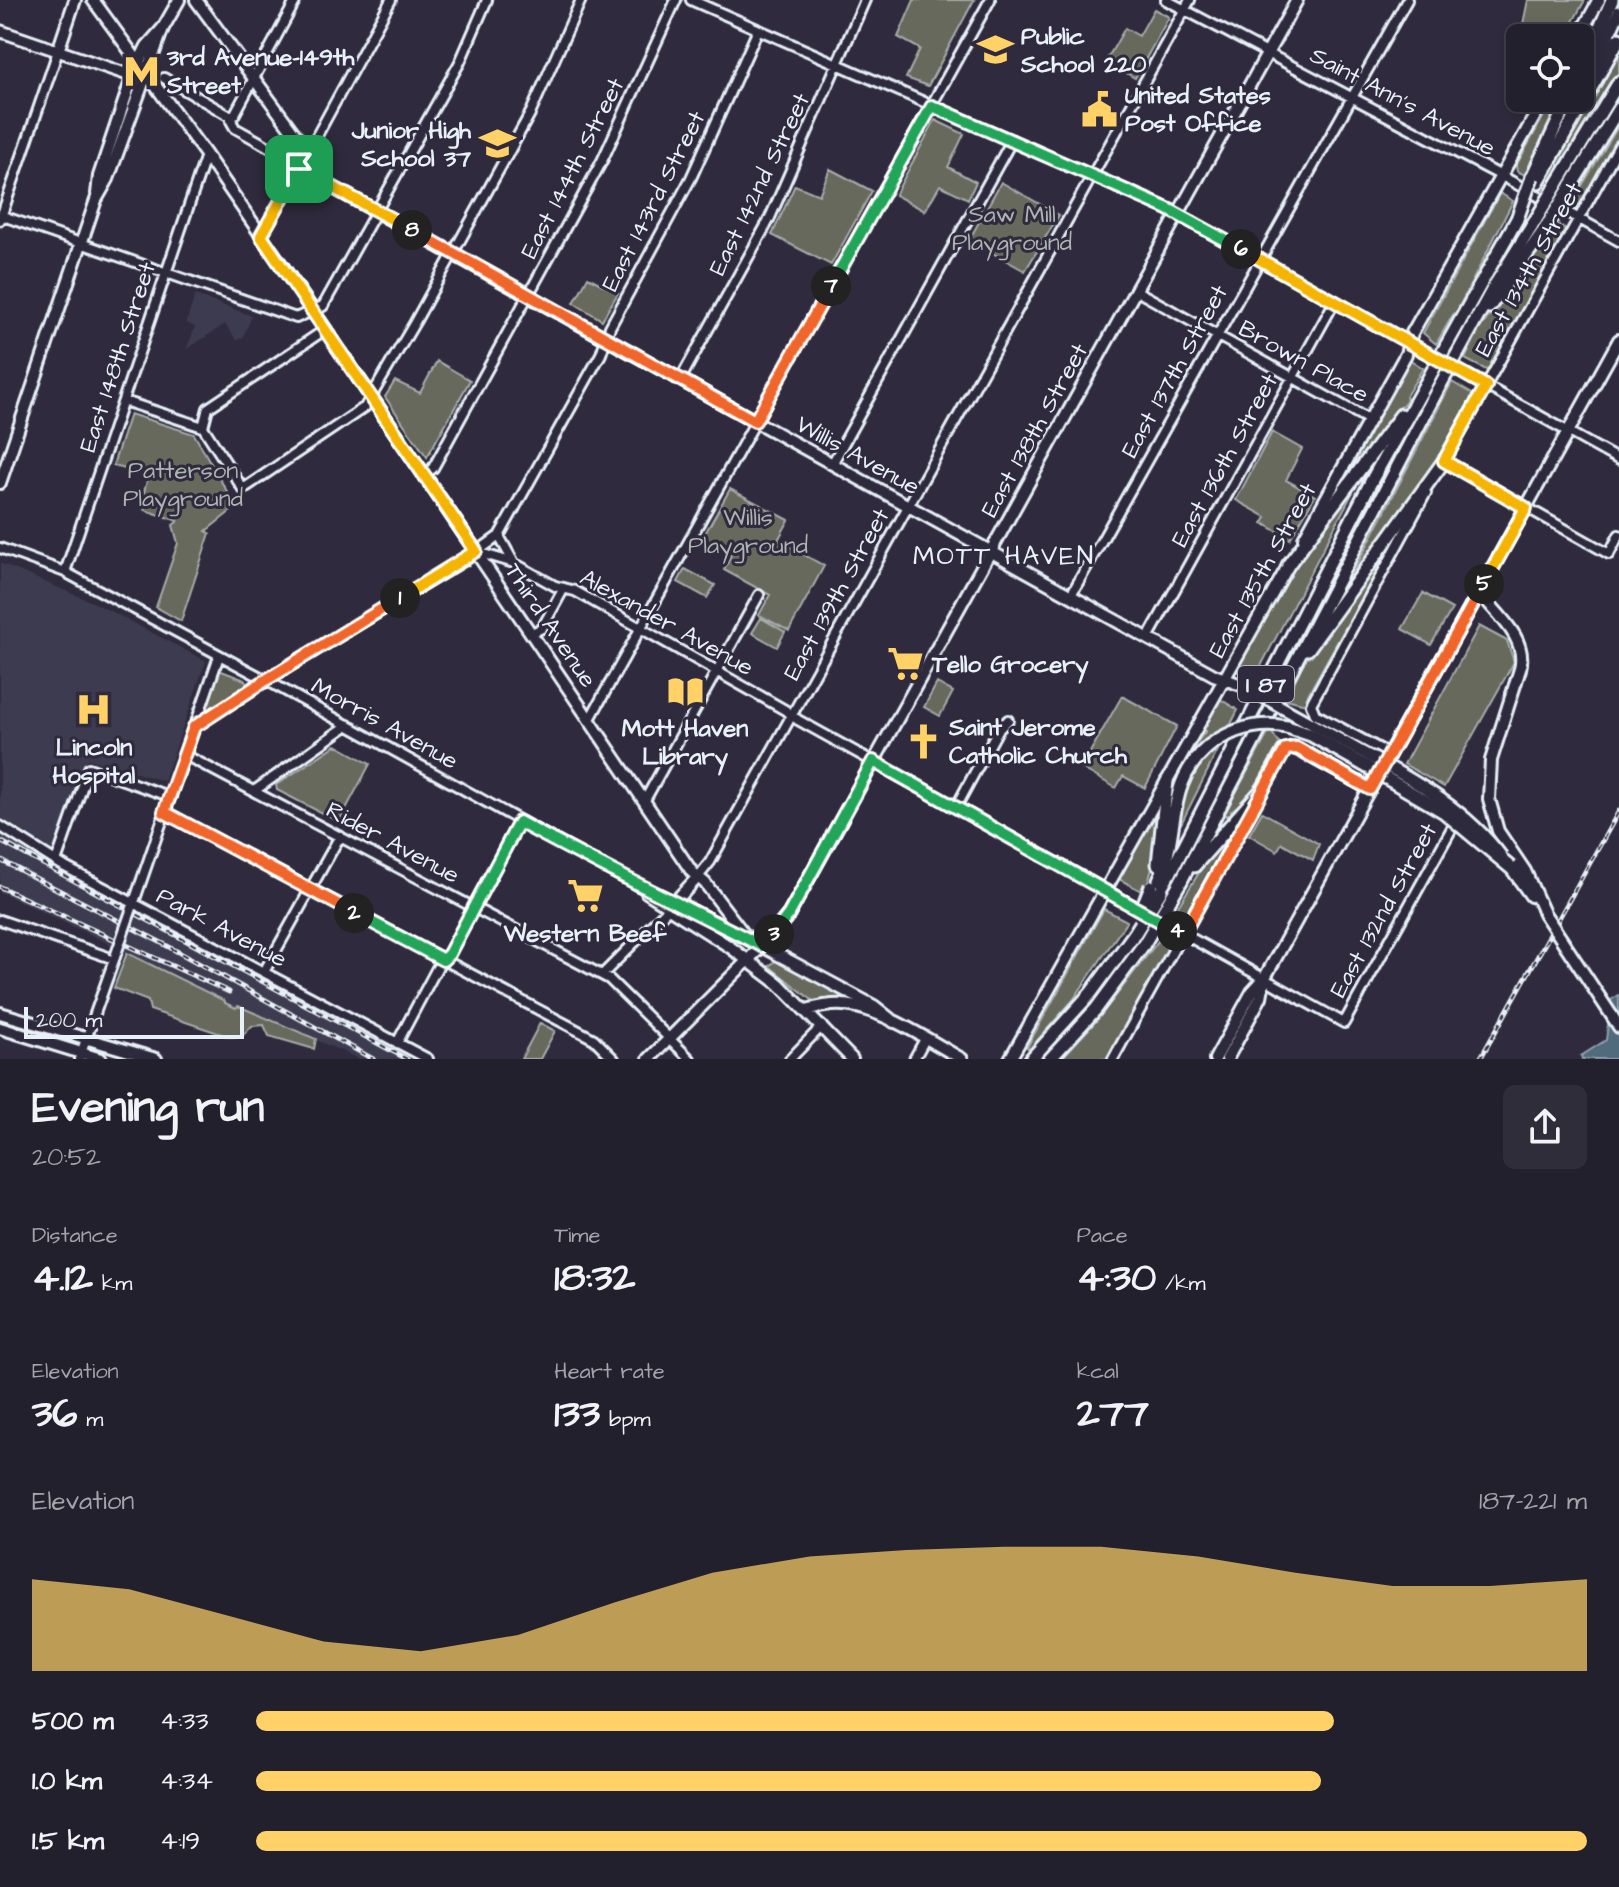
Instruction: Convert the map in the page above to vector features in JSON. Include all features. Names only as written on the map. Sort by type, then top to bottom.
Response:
[{"type":"highway","points":[[1594,42],[1612,0]]},
{"type":"highway","points":[[1594,66],[1619,12]]},
{"type":"highway","points":[[1555,150],[1619,39]]},
{"type":"highway","points":[[1471,330],[1619,82]]},
{"type":"highway","points":[[1471,330],[1543,232],[1619,108]]},
{"type":"highway","points":[[1535,179],[1563,112]]},
{"type":"highway","points":[[1555,150],[1573,112]]},
{"type":"highway","name":"I 87","points":[[1035,1055],[1091,993],[1134,932],[1373,478],[1517,219],[1535,179],[1555,150]]},
{"type":"highway","name":"I 87","points":[[1050,1059],[1105,998],[1144,944],[1181,881],[1471,330]]},
{"type":"highway","points":[[1288,565],[1426,383]]},
{"type":"highway","points":[[1284,682],[1444,461]]},
{"type":"highway","points":[[1134,932],[1168,855],[1180,786],[1193,762],[1209,746],[1248,727],[1287,727],[1366,760],[1444,812],[1511,868]]},
{"type":"highway","points":[[1156,888],[1167,781]]},
{"type":"highway","points":[[1181,881],[1261,791]]},
{"type":"main road","points":[[58,51],[75,0]]},
{"type":"main road","name":"Third Avenue","points":[[93,0],[206,155],[326,329],[692,872],[747,938],[874,1006],[894,1022]]},
{"type":"main road","points":[[0,483],[96,200],[108,179],[145,72],[147,46],[163,28],[179,0]]},
{"type":"main road","points":[[196,0],[308,152],[299,169]]},
{"type":"main road","name":"East 138th Street","points":[[649,1059],[785,921],[1297,0]]},
{"type":"main road","points":[[1586,24],[1599,0]]},
{"type":"main road","points":[[0,31],[132,76],[145,72]]},
{"type":"main road","points":[[96,200],[99,176],[132,76]]},
{"type":"main road","name":"East 135th Street","points":[[1010,1059],[1369,420],[1412,333],[1537,112]]},
{"type":"main road","name":"Willis Avenue","points":[[299,169],[1148,638],[1249,688],[1366,760]]},
{"type":"main road","points":[[1215,1059],[1252,992],[1264,979],[1619,340]]},
{"type":"main road","points":[[1479,592],[1518,639],[1523,653],[1491,760],[1488,790],[1493,820],[1525,871],[1544,913]]},
{"type":"main road","points":[[1261,791],[1281,754],[1288,748],[1297,748],[1370,789]]},
{"type":"main road","points":[[1511,868],[1619,1027]]},
{"type":"main road","name":"East 139th Street","points":[[673,905],[698,877]]},
{"type":"main road","points":[[673,905],[779,984],[852,1059]]},
{"type":"main road","points":[[1227,1059],[1261,997],[1264,979]]},
{"type":"main road","points":[[806,1010],[848,1005],[894,1022],[962,1059]]},
{"type":"main road","points":[[0,1013],[156,1059]]},
{"type":"main road","points":[[0,1028],[80,1056],[101,1059]]},
{"type":"street","points":[[230,116],[296,0]]},
{"type":"street","points":[[308,152],[391,0]]},
{"type":"street","points":[[58,51],[1,217],[296,318],[323,306],[460,62],[487,0]]},
{"type":"street","points":[[124,401],[203,427],[243,489],[365,407],[531,112],[581,0]]},
{"type":"street","name":"East 144th Street","points":[[424,475],[433,468],[615,136],[676,0]]},
{"type":"street","points":[[691,0],[1177,214],[1619,460]]},
{"type":"street","name":"East 142nd Street","points":[[680,380],[769,220],[865,0]]},
{"type":"street","points":[[590,719],[990,0]]},
{"type":"street","name":"Saint Ann's Avenue","points":[[1166,0],[1619,241]]},
{"type":"street","name":"East 139th Street","points":[[698,877],[792,715],[1190,0]]},
{"type":"street","name":"East 137th Street","points":[[1071,595],[1407,0]]},
{"type":"street","name":"East 143rd Street","points":[[194,727],[499,536],[601,354],[610,327],[696,166],[758,30]]},
{"type":"street","name":"Willis Avenue","points":[[164,78],[230,116],[235,128],[292,160],[299,169]]},
{"type":"street","points":[[832,464],[1012,140]]},
{"type":"street","name":"East 134th Street","points":[[1389,754],[1315,714],[1311,706],[1619,146]]},
{"type":"street","name":"East 148th Street","points":[[65,572],[206,155]]},
{"type":"street","points":[[261,236],[299,169]]},
{"type":"street","name":"Brown Place","points":[[1135,290],[1369,420]]},
{"type":"street","name":"East 136th Street","points":[[1148,638],[1335,301]]},
{"type":"street","points":[[203,427],[208,408],[326,329]]},
{"type":"street","points":[[1444,461],[1609,554],[1619,535]]},
{"type":"street","points":[[499,536],[514,563]]},
{"type":"street","name":"Morris Avenue","points":[[0,548],[65,572],[673,905]]},
{"type":"street","name":"Alexander Avenue","points":[[476,551],[514,563],[575,591],[1344,1023]]},
{"type":"street","points":[[532,633],[542,628],[564,588]]},
{"type":"street","points":[[645,800],[759,595]]},
{"type":"street","points":[[80,1056],[219,656]]},
{"type":"street","points":[[956,807],[998,730],[1008,720]]},
{"type":"street","points":[[254,791],[348,725]]},
{"type":"street","name":"Rider Avenue","points":[[185,755],[602,975],[618,986],[690,1059]]},
{"type":"street","points":[[56,862],[89,768],[171,797]]},
{"type":"street","name":"East 132nd Street","points":[[1344,1023],[1458,817],[1435,800],[1380,770]]},
{"type":"street","points":[[1113,1059],[1261,791]]},
{"type":"street","points":[[164,812],[594,1039],[614,1059]]},
{"type":"street","points":[[397,1043],[437,968],[449,954],[519,822]]},
{"type":"street","name":"Park Avenue","points":[[0,826],[133,906],[428,1059]]},
{"type":"street","points":[[264,972],[340,836]]},
{"type":"street","points":[[673,905],[747,938]]},
{"type":"street","name":"East 139th Street","points":[[602,975],[673,905]]},
{"type":"street","points":[[0,920],[115,958]]},
{"type":"street","points":[[790,1059],[822,1026]]},
{"type":"street","points":[[914,1059],[925,1039]]},
{"type":"shaded area","points":[[195,295],[252,316],[243,337],[237,341],[225,324],[186,350],[195,327],[186,323]]},
{"type":"shaded area","name":"Lincoln Hospital","points":[[0,563],[97,604],[206,661],[164,781],[88,759],[55,852],[0,817]]},
{"type":"shaded area","points":[[0,834],[46,864],[411,1059],[359,1059],[239,1006],[225,1003],[185,980],[0,892]]},
{"type":"green space","points":[[914,0],[974,0],[928,86],[906,78],[920,49],[898,37]]},
{"type":"green space","points":[[1528,0],[1585,0],[1572,24],[1523,24]]},
{"type":"green space","points":[[1154,9],[1169,17],[1135,78],[1106,61],[1125,28],[1139,36]]},
{"type":"green space","points":[[1619,49],[1619,95],[1615,102],[1604,95],[1594,111],[1594,93]]},
{"type":"green space","points":[[1546,112],[1557,112],[1527,176],[1517,171],[1516,166]]},
{"type":"green space","points":[[1583,112],[1594,112],[1539,201],[1535,198]]},
{"type":"green space","points":[[935,120],[964,134],[948,167],[976,182],[968,199],[940,185],[925,211],[895,195]]},
{"type":"green space","points":[[1619,125],[1619,136],[1581,206],[1572,202]]},
{"type":"green space","points":[[830,169],[872,191],[831,265],[772,235],[795,185],[819,195]]},
{"type":"green space","name":"Saw Mill Playground","points":[[1001,182],[1059,215],[1025,271],[969,240]]},
{"type":"green space","points":[[1500,193],[1513,201],[1456,313],[1436,344],[1423,333]]},
{"type":"green space","points":[[1558,225],[1567,230],[1488,371],[1465,359],[1479,330]]},
{"type":"green space","points":[[588,277],[618,293],[602,320],[574,303]]},
{"type":"green space","points":[[1409,359],[1423,368],[1407,399],[1332,496]]},
{"type":"green space","points":[[437,361],[470,380],[427,457],[385,397],[395,381],[420,393]]},
{"type":"green space","points":[[1452,382],[1472,394],[1470,403],[1439,456],[1344,590]]},
{"type":"green space","name":"Patterson Playground","points":[[130,414],[194,434],[236,507],[206,531],[210,533],[181,621],[156,607],[178,543],[173,525],[178,521],[145,510],[141,503],[148,477],[113,465]]},
{"type":"green space","points":[[1272,432],[1302,449],[1286,480],[1315,496],[1290,539],[1263,523],[1266,517],[1236,500]]},
{"type":"green space","points":[[1361,477],[1253,681],[1235,670],[1307,543]]},
{"type":"green space","name":"Willis Playground","points":[[730,489],[789,520],[778,540],[824,566],[789,631],[759,615],[770,595],[724,570],[731,555],[702,539]]},
{"type":"green space","points":[[1402,526],[1306,698],[1306,704],[1286,699],[1303,664]]},
{"type":"green space","points":[[685,569],[715,585],[707,598],[678,582]]},
{"type":"green space","points":[[1423,593],[1452,609],[1431,645],[1402,629]]},
{"type":"green space","points":[[761,618],[785,632],[777,647],[752,633]]},
{"type":"green space","points":[[1479,626],[1507,641],[1514,662],[1444,787],[1404,764]]},
{"type":"green space","points":[[219,670],[245,680],[248,686],[210,710],[207,706]]},
{"type":"green space","points":[[937,683],[953,692],[940,716],[924,707]]},
{"type":"green space","points":[[1122,696],[1177,726],[1145,788],[1123,776],[1116,788],[1081,768]]},
{"type":"green space","points":[[1220,699],[1238,710],[1181,824],[1177,822],[1185,789],[1202,760],[1220,744],[1214,736],[1196,750],[1193,747],[1206,731],[1203,729]]},
{"type":"green space","points":[[1270,730],[1281,746],[1250,796],[1231,811],[1232,815],[1226,816],[1225,813]]},
{"type":"green space","points":[[336,745],[370,764],[339,822],[277,790],[276,785]]},
{"type":"green space","points":[[1262,812],[1319,844],[1313,860],[1282,843],[1277,851],[1249,835]]},
{"type":"green space","points":[[1154,817],[1157,822],[1154,857],[1143,892],[1119,879]]},
{"type":"green space","points":[[1238,824],[1186,916],[1176,910],[1216,845]]},
{"type":"green space","points":[[1104,909],[1127,921],[1073,1000],[1029,1050],[1027,1047]]},
{"type":"green space","points":[[1159,940],[1170,946],[1108,1059],[1061,1059],[1098,1019]]},
{"type":"green space","points":[[127,953],[225,1003],[316,1039],[314,1049],[269,1036],[264,1025],[252,1026],[242,1036],[230,1037],[150,1010],[148,1001],[114,988]]},
{"type":"green space","points":[[778,959],[848,998],[817,1004],[769,966]]},
{"type":"green space","points":[[540,1023],[555,1031],[540,1059],[521,1059]]},
{"type":"water","points":[[1619,995],[1619,1059],[1582,1059],[1581,1056],[1606,1040],[1611,1000]]},
{"type":"railway","points":[[1480,1059],[1619,811]]},
{"type":"railway","points":[[0,841],[407,1059]]},
{"type":"railway","points":[[0,860],[160,942],[373,1059]]},
{"type":"railway","points":[[0,887],[229,992]]},
{"type":"place","name":"Public School 220","points":[[995,50]]},
{"type":"place","name":"3rd Avenue–149th Street","points":[[141,71]]},
{"type":"place","name":"United States Post Office","points":[[1099,109]]},
{"type":"place","name":"Junior High School 37","points":[[497,144]]},
{"type":"place","name":"Tello Grocery","points":[[906,664]]},
{"type":"place","name":"Mott Haven Library","points":[[685,691]]},
{"type":"place","name":"Lincoln Hospital","points":[[94,710]]},
{"type":"place","name":"Saint Jerome Catholic Church","points":[[923,741]]},
{"type":"place","name":"Western Beef","points":[[585,896]]},
{"type":"district","name":"MOTT HAVEN","points":[[1004,555]]},
{"type":"route","points":[[932,106],[1168,209],[1486,386],[1444,461],[1526,508],[1370,789],[1297,748],[1286,749],[1183,934],[873,761],[785,921],[762,946],[683,905],[636,885],[519,822],[443,960],[164,812],[194,727],[476,551],[261,236],[299,169],[755,421],[932,106]]}]
